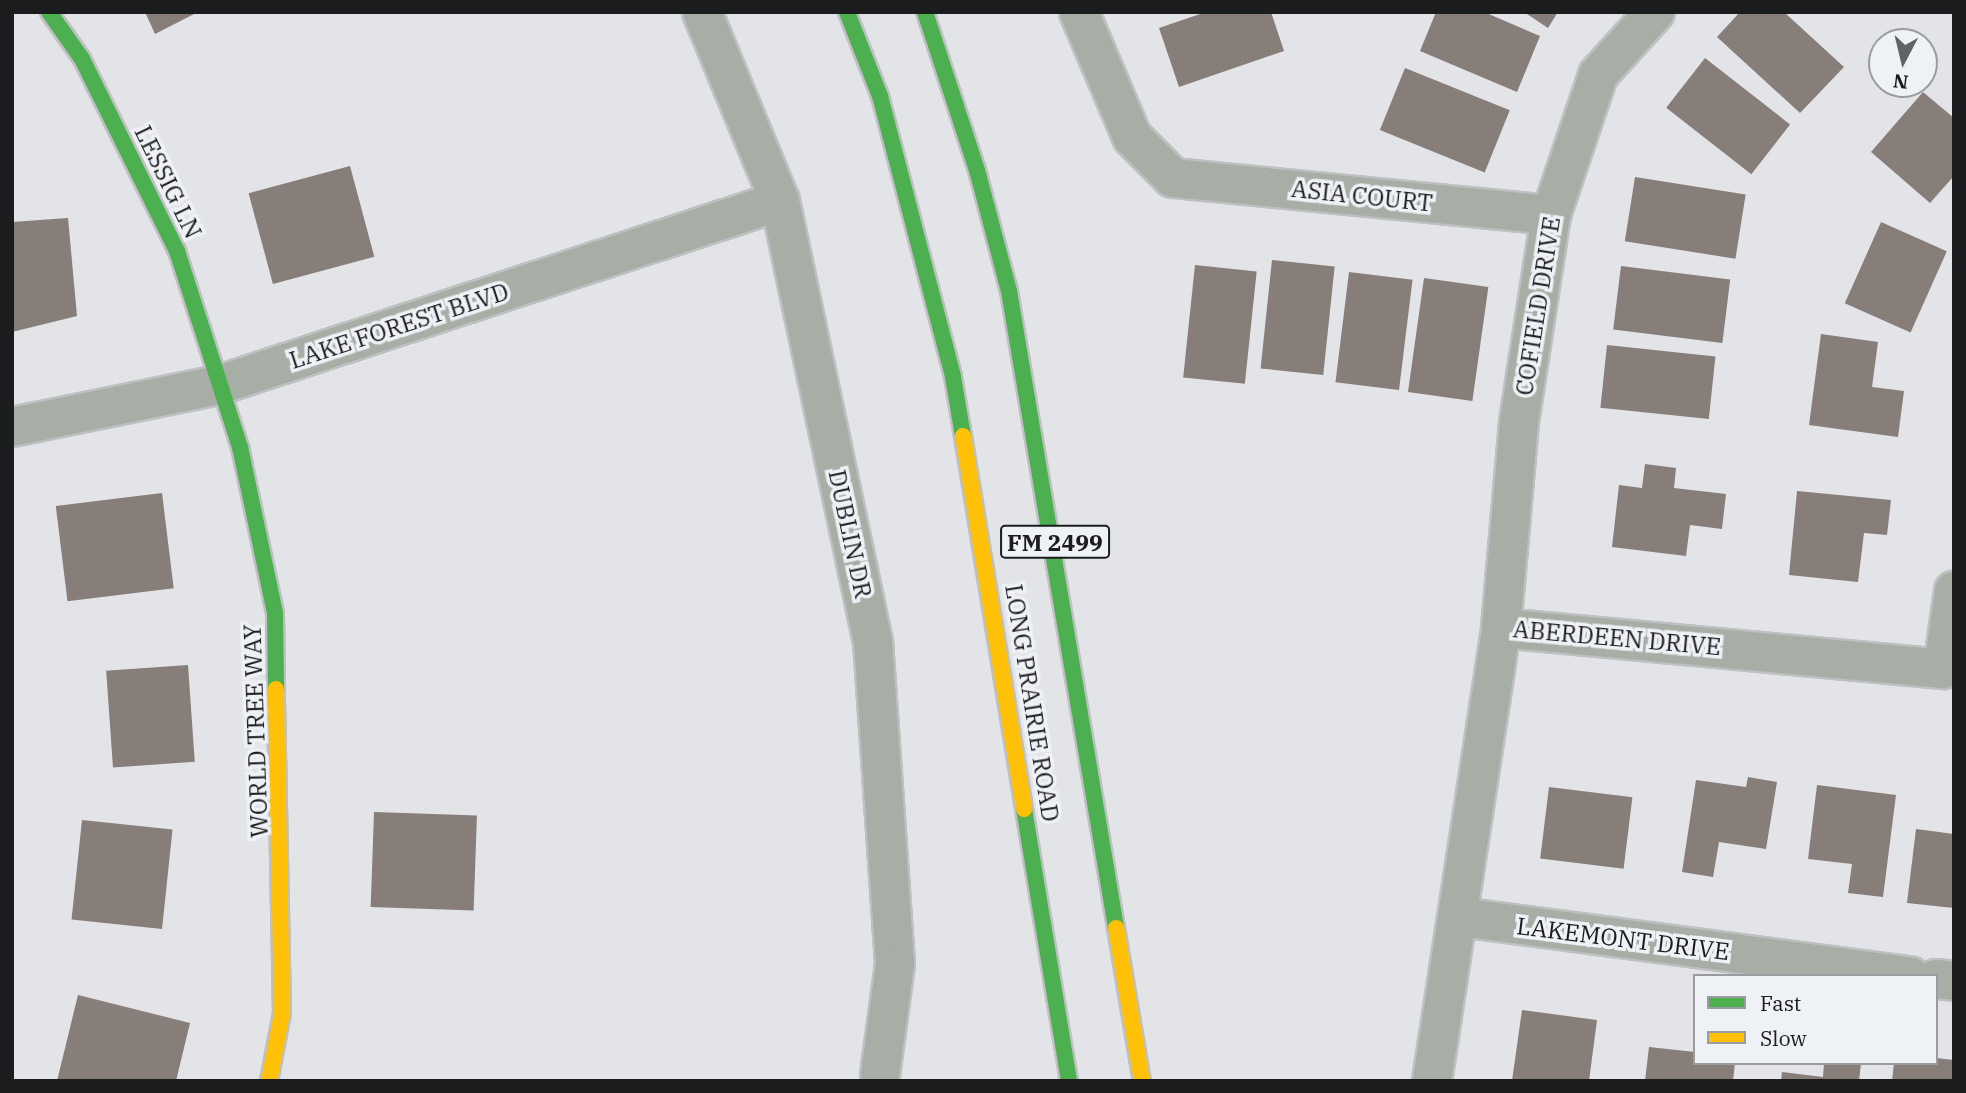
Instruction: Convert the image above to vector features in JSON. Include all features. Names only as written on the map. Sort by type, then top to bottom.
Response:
[{"type":"main road","name":"LESSIG LN","points":[[49,12],[82,60],[177,251],[219,385]]},
{"type":"main road","name":"LONG PRAIRIE ROAD","points":[[847,12],[880,96],[953,377],[1069,1081]]},
{"type":"main road","name":"LONG PRAIRIE ROAD","points":[[925,12],[977,170],[1009,291],[1142,1081]]},
{"type":"main road","name":"WORLD TREE WAY","points":[[219,385],[240,447],[275,613],[282,1013],[268,1081]]},
{"type":"street","name":"DUBLIN DR","points":[[702,12],[780,201],[873,641],[895,964],[880,1075]]},
{"type":"street","name":"ASIA COURT","points":[[1079,12],[1132,137],[1173,178],[1551,215]]},
{"type":"street","name":"COFIELD DRIVE","points":[[1501,628],[1519,422],[1551,215],[1598,75],[1655,12]]},
{"type":"street","name":"LAKE FOREST BLVD","points":[[12,427],[219,385],[780,201]]},
{"type":"street","name":"ABERDEEN DRIVE","points":[[1432,1081],[1460,918],[1501,628],[1943,669],[1954,591]]},
{"type":"street","name":"LAKEMONT DRIVE","points":[[1460,918],[1894,974]]},
{"type":"building","points":[[145,12],[198,12],[155,34]]},
{"type":"building","points":[[1206,12],[1271,12],[1284,51],[1179,87],[1159,28]]},
{"type":"building","points":[[1436,12],[1484,12],[1540,36],[1517,92],[1420,51]]},
{"type":"building","points":[[1524,12],[1558,12],[1548,28]]},
{"type":"building","points":[[1740,12],[1784,12],[1844,67],[1800,113],[1717,37]]},
{"type":"building","points":[[1705,58],[1790,124],[1751,174],[1666,108]]},
{"type":"building","points":[[1405,68],[1510,110],[1485,172],[1380,130]]},
{"type":"building","points":[[1918,98],[1930,98],[1954,118],[1954,176],[1930,203],[1871,152]]},
{"type":"building","points":[[350,166],[374,257],[273,284],[249,193]]},
{"type":"building","points":[[1635,177],[1746,195],[1735,259],[1625,241]]},
{"type":"building","points":[[68,218],[77,316],[12,332],[12,222]]},
{"type":"building","points":[[1881,222],[1947,251],[1911,333],[1845,303]]},
{"type":"building","points":[[1272,260],[1335,267],[1323,375],[1261,368]]},
{"type":"building","points":[[1195,265],[1257,271],[1245,384],[1183,377]]},
{"type":"building","points":[[1621,266],[1730,279],[1722,343],[1613,330]]},
{"type":"building","points":[[1349,272],[1413,280],[1399,390],[1335,382]]},
{"type":"building","points":[[1424,278],[1488,287],[1472,401],[1408,392]]},
{"type":"building","points":[[1821,334],[1878,342],[1872,387],[1904,391],[1898,437],[1809,425]]},
{"type":"building","points":[[1607,345],[1715,356],[1709,419],[1600,408]]},
{"type":"building","points":[[1645,464],[1676,468],[1674,488],[1726,494],[1722,529],[1690,525],[1686,556],[1612,547],[1619,485],[1642,488]]},
{"type":"building","points":[[1797,491],[1891,500],[1887,535],[1864,533],[1858,582],[1789,575]]},
{"type":"building","points":[[162,493],[174,588],[67,601],[56,506]]},
{"type":"building","points":[[188,665],[195,762],[113,767],[106,671]]},
{"type":"building","points":[[1748,777],[1777,782],[1766,849],[1719,842],[1713,877],[1682,872],[1696,780],[1746,787]]},
{"type":"building","points":[[1817,785],[1896,795],[1883,897],[1848,893],[1852,864],[1808,859]]},
{"type":"building","points":[[1549,787],[1632,797],[1624,869],[1540,858]]},
{"type":"building","points":[[374,812],[477,816],[474,911],[371,907]]},
{"type":"building","points":[[82,820],[173,830],[162,929],[72,919]]},
{"type":"building","points":[[1916,829],[1954,834],[1954,908],[1907,903]]},
{"type":"building","points":[[78,995],[190,1023],[176,1081],[57,1081]]},
{"type":"building","points":[[1522,1010],[1597,1020],[1589,1081],[1512,1081]]},
{"type":"building","points":[[1649,1047],[1693,1052],[1693,1065],[1735,1065],[1733,1081],[1645,1081]]},
{"type":"building","points":[[1938,1058],[1954,1060],[1954,1081],[1892,1081],[1894,1065],[1938,1065]]},
{"type":"building","points":[[1824,1065],[1861,1065],[1859,1081],[1781,1081],[1782,1072],[1823,1077]]},
{"type":"traffic: fast","points":[[49,12],[82,59],[177,251],[240,447],[275,613],[276,689]]},
{"type":"traffic: fast","points":[[847,12],[880,96],[953,377],[963,436]]},
{"type":"traffic: fast","points":[[925,12],[977,170],[1009,291],[1116,928]]},
{"type":"traffic: fast","points":[[1024,809],[1069,1081]]},
{"type":"traffic: slow","points":[[963,436],[1024,809]]},
{"type":"traffic: slow","points":[[269,1081],[282,1013],[276,689]]},
{"type":"traffic: slow","points":[[1116,928],[1142,1081]]}]
